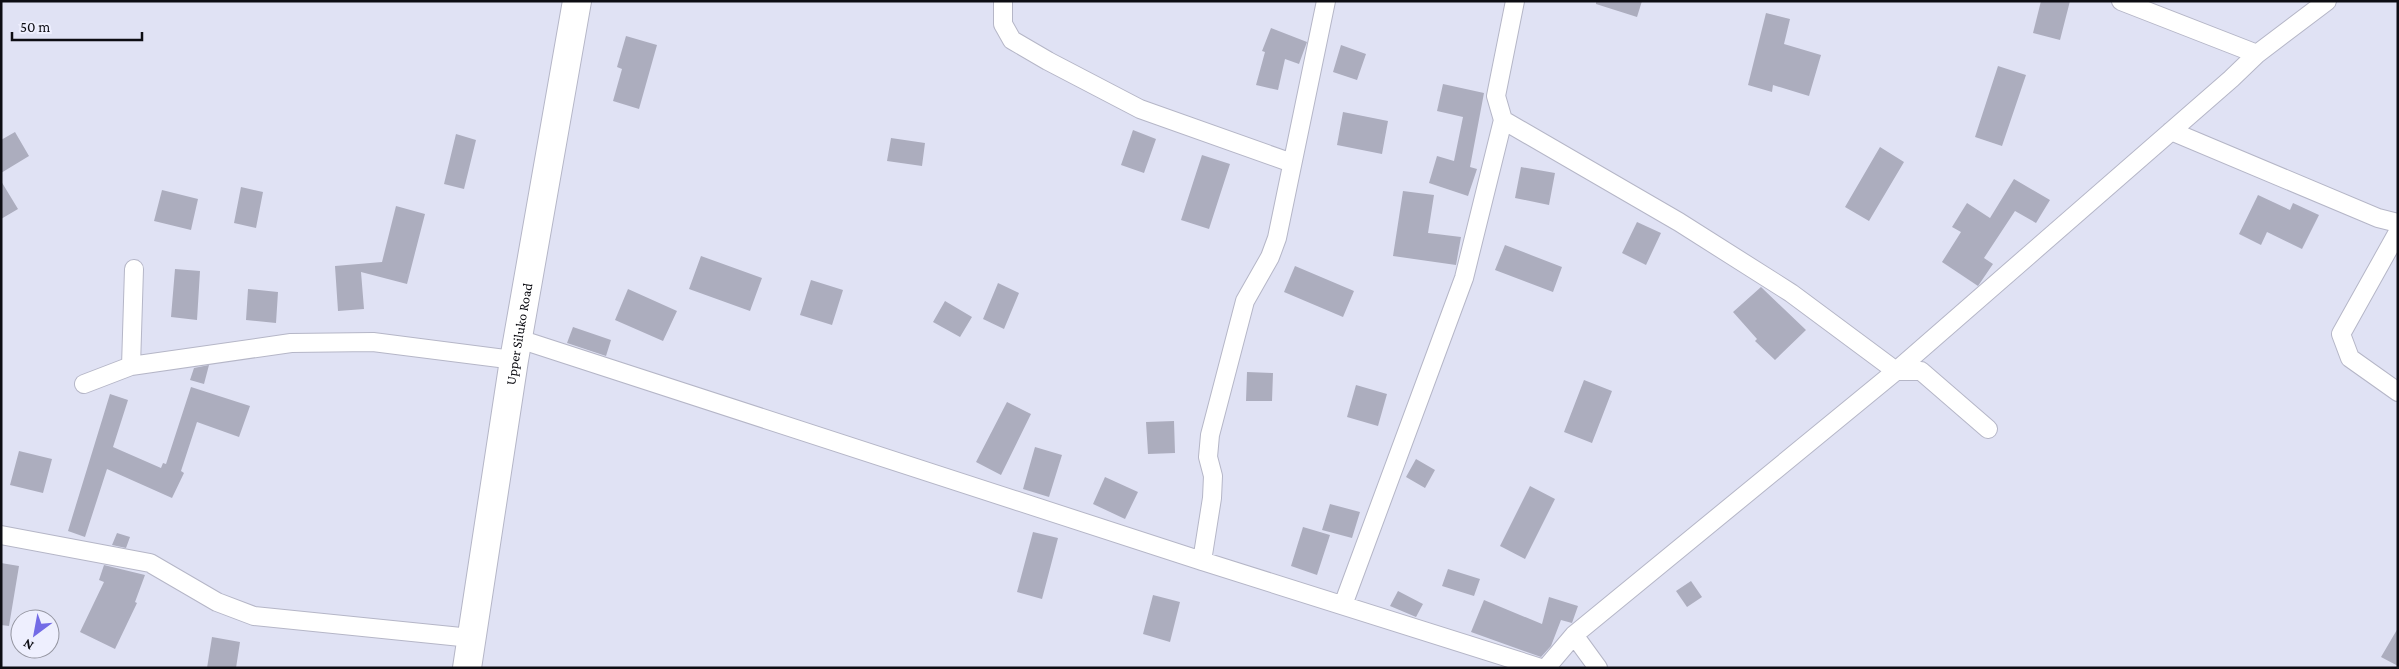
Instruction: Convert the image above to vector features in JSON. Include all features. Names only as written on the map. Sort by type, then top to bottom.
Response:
[{"type":"main road","name":"Upper Siluko Road","points":[[466,668],[517,350],[577,1]]},
{"type":"street","points":[[1003,1],[1003,24],[1012,40],[1048,61],[1140,110],[1292,164]]},
{"type":"street","points":[[1202,561],[1213,476],[1208,457],[1210,435],[1244,302],[1270,257],[1277,238],[1326,1]]},
{"type":"street","points":[[1343,605],[1464,278],[1504,120],[1496,96],[1515,1]]},
{"type":"street","points":[[2121,1],[2257,54]]},
{"type":"street","points":[[1546,668],[1574,635],[1896,371],[2257,54],[2327,1]]},
{"type":"street","points":[[1504,120],[1670,217],[1783,288],[1896,371],[1920,371],[1988,430]]},
{"type":"street","points":[[2171,131],[2378,218],[2398,223]]},
{"type":"street","points":[[2398,232],[2341,334],[2350,358],[2398,392]]},
{"type":"street","points":[[84,384],[132,357],[291,343],[373,342],[517,350],[1202,561],[1541,668]]},
{"type":"street","points":[[1,535],[150,563],[217,602],[254,616],[471,638]]},
{"type":"street","points":[[1574,635],[1598,668]]},
{"type":"building","points":[[1596,1],[1642,1],[1637,17],[1596,4]]},
{"type":"building","points":[[2041,1],[2070,1],[2060,40],[2033,33]]},
{"type":"building","points":[[1766,13],[1790,19],[1784,44],[1821,55],[1809,96],[1773,85],[1772,92],[1748,85]]},
{"type":"building","points":[[1271,28],[1307,42],[1299,64],[1285,59],[1278,90],[1256,85],[1265,52],[1262,51]]},
{"type":"building","points":[[626,36],[657,45],[639,109],[613,101],[622,69],[617,67]]},
{"type":"building","points":[[1341,45],[1366,54],[1357,80],[1333,72]]},
{"type":"building","points":[[1998,66],[2026,75],[2002,146],[1975,137]]},
{"type":"building","points":[[1443,84],[1484,93],[1470,167],[1477,169],[1468,196],[1429,183],[1437,156],[1454,161],[1463,117],[1437,111]]},
{"type":"building","points":[[1343,112],[1388,121],[1382,154],[1337,145]]},
{"type":"building","points":[[1133,130],[1156,139],[1144,173],[1121,165]]},
{"type":"building","points":[[15,132],[29,156],[1,173],[1,140]]},
{"type":"building","points":[[456,134],[476,140],[464,189],[444,184]]},
{"type":"building","points":[[891,138],[925,143],[922,166],[887,161]]},
{"type":"building","points":[[1880,147],[1904,162],[1869,221],[1845,207]]},
{"type":"building","points":[[1202,155],[1230,164],[1209,229],[1181,220]]},
{"type":"building","points":[[1521,167],[1555,173],[1549,205],[1515,198]]},
{"type":"building","points":[[2014,179],[2050,200],[2036,223],[2015,211],[1984,258],[1993,264],[1978,286],[1942,262],[1961,232],[1952,227],[1967,203],[1990,218]]},
{"type":"building","points":[[1,181],[18,209],[1,219]]},
{"type":"building","points":[[241,187],[263,192],[256,228],[234,223]]},
{"type":"building","points":[[162,190],[198,199],[191,230],[154,221]]},
{"type":"building","points":[[1403,191],[1434,195],[1428,233],[1461,237],[1456,265],[1393,256]]},
{"type":"building","points":[[2258,195],[2290,210],[2293,203],[2319,215],[2302,249],[2267,232],[2261,245],[2239,234]]},
{"type":"building","points":[[396,206],[425,214],[407,284],[361,272],[364,309],[338,311],[335,266],[382,262]]},
{"type":"building","points":[[1637,222],[1661,233],[1646,265],[1622,253]]},
{"type":"building","points":[[1505,245],[1562,267],[1553,292],[1495,270]]},
{"type":"building","points":[[701,256],[762,278],[750,311],[689,289]]},
{"type":"building","points":[[1295,266],[1354,291],[1343,317],[1284,292]]},
{"type":"building","points":[[175,269],[200,271],[197,320],[171,317]]},
{"type":"building","points":[[811,280],[843,290],[832,325],[800,315]]},
{"type":"building","points":[[998,283],[1019,293],[1004,329],[983,319]]},
{"type":"building","points":[[1761,287],[1806,330],[1775,360],[1755,341],[1757,339],[1733,312]]},
{"type":"building","points":[[248,289],[278,292],[276,323],[246,320]]},
{"type":"building","points":[[628,289],[677,311],[663,341],[615,320]]},
{"type":"building","points":[[945,301],[972,317],[960,337],[933,322]]},
{"type":"building","points":[[573,327],[611,340],[606,356],[567,343]]},
{"type":"building","points":[[209,365],[204,384],[190,380],[194,368]]},
{"type":"building","points":[[1247,372],[1273,373],[1272,401],[1246,401]]},
{"type":"building","points":[[1584,380],[1612,391],[1592,443],[1564,432]]},
{"type":"building","points":[[1356,385],[1387,394],[1378,426],[1347,417]]},
{"type":"building","points":[[191,387],[250,406],[239,437],[197,422],[181,471],[184,473],[172,498],[107,469],[85,537],[68,531],[110,394],[128,400],[113,447],[161,468],[163,463],[166,464]]},
{"type":"building","points":[[1007,402],[1031,414],[1001,475],[976,462]]},
{"type":"building","points":[[1174,421],[1175,453],[1148,454],[1146,422]]},
{"type":"building","points":[[1035,447],[1062,455],[1049,497],[1023,489]]},
{"type":"building","points":[[19,451],[52,459],[43,493],[10,485]]},
{"type":"building","points":[[1416,459],[1435,470],[1425,488],[1406,477]]},
{"type":"building","points":[[1105,477],[1138,492],[1125,519],[1093,504]]},
{"type":"building","points":[[1530,486],[1555,499],[1525,559],[1500,546]]},
{"type":"building","points":[[1330,504],[1360,512],[1352,538],[1322,530]]},
{"type":"building","points":[[1303,527],[1330,535],[1317,575],[1291,566]]},
{"type":"building","points":[[1033,532],[1058,538],[1042,599],[1017,592]]},
{"type":"building","points":[[117,533],[130,537],[126,548],[112,545]]},
{"type":"building","points":[[1,563],[19,566],[12,609],[10,609],[9,626],[1,625]]},
{"type":"building","points":[[104,565],[145,575],[135,602],[137,603],[115,649],[80,632],[104,582],[99,580]]},
{"type":"building","points":[[1448,569],[1480,579],[1474,596],[1442,586]]},
{"type":"building","points":[[1691,581],[1702,597],[1687,607],[1676,591]]},
{"type":"building","points":[[1398,591],[1423,604],[1416,617],[1390,606]]},
{"type":"building","points":[[1153,595],[1180,602],[1170,642],[1143,634]]},
{"type":"building","points":[[1549,597],[1578,606],[1572,623],[1561,620],[1551,646],[1541,657],[1471,632],[1484,600],[1542,624]]},
{"type":"building","points":[[2398,628],[2398,666],[2381,657]]},
{"type":"building","points":[[212,637],[240,642],[236,668],[207,668]]}]
